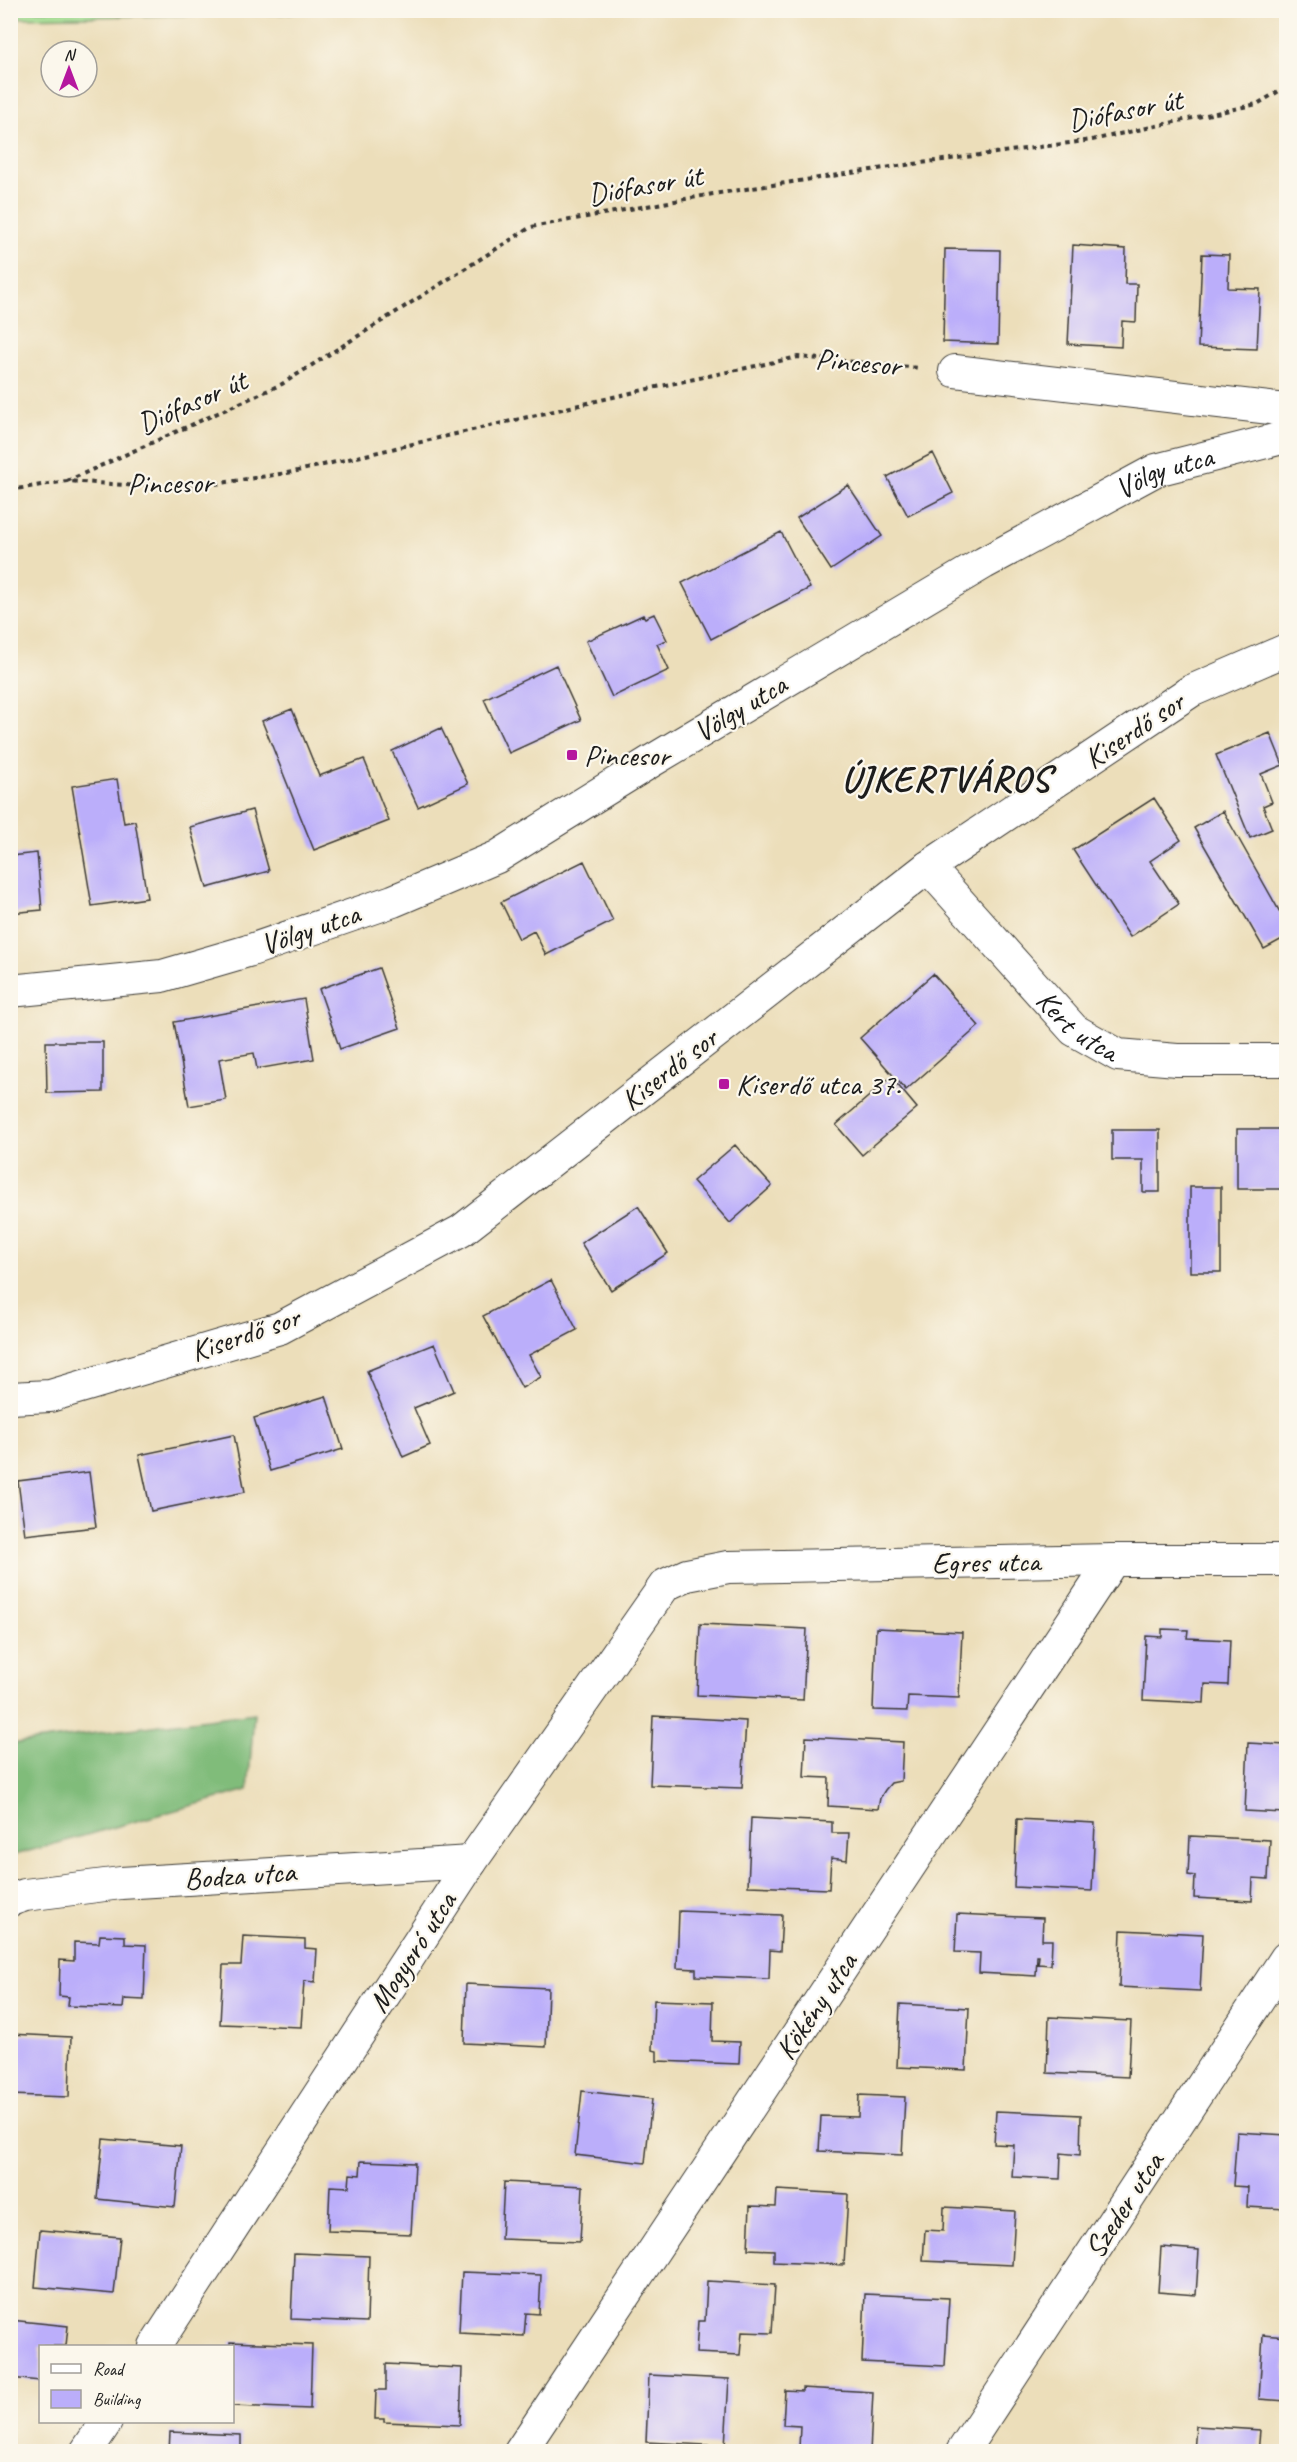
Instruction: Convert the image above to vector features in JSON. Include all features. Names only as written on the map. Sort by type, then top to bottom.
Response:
[{"type":"street","points":[[955,370],[1287,410]]},
{"type":"street","name":"Völgy utca","points":[[10,991],[162,976],[248,951],[393,901],[487,861],[984,562],[1156,470],[1287,437]]},
{"type":"street","name":"Kiserdő sor","points":[[10,1398],[50,1396],[280,1328],[461,1231],[928,867],[1191,691],[1287,650]]},
{"type":"street","name":"Kert utca","points":[[928,867],[1074,1030],[1118,1055],[1177,1060],[1287,1060]]},
{"type":"street","name":"Egres utca","points":[[687,1575],[728,1567],[1113,1560],[1287,1560]]},
{"type":"street","name":"Kökény utca","points":[[520,2451],[1113,1560]]},
{"type":"street","name":"Mogyoró utca","points":[[156,2345],[471,1862],[665,1585],[687,1575]]},
{"type":"street","name":"Bodza utca","points":[[16,1904],[121,1883],[471,1862]]},
{"type":"street","name":"Szeder utca","points":[[962,2451],[1287,1958]]},
{"type":"street","points":[[86,2451],[105,2423]]},
{"type":"path","name":"Diófasor út","points":[[67,481],[282,384],[531,227],[724,192],[1092,140],[1257,104],[1287,87]]},
{"type":"path","name":"Pincesor","points":[[10,490],[67,481],[182,489],[293,471],[652,388],[798,357],[955,370]]},
{"type":"green space","points":[[10,11],[308,11],[280,14],[11,18]]},
{"type":"green space","points":[[254,1713],[248,1790],[11,1856],[11,1744]]},
{"type":"building","points":[[1073,245],[1126,249],[1125,284],[1137,284],[1136,322],[1122,321],[1121,347],[1068,344]]},
{"type":"building","points":[[945,249],[1000,250],[998,344],[943,342]]},
{"type":"building","points":[[1202,254],[1229,255],[1228,288],[1260,289],[1257,349],[1198,347]]},
{"type":"building","points":[[933,453],[953,493],[908,516],[887,477]]},
{"type":"building","points":[[848,485],[882,536],[831,570],[797,518]]},
{"type":"building","points":[[781,532],[810,588],[711,639],[682,583]]},
{"type":"building","points":[[654,614],[667,640],[657,644],[669,670],[612,697],[586,641],[643,615],[645,618]]},
{"type":"building","points":[[556,665],[581,720],[509,753],[484,699]]},
{"type":"building","points":[[292,709],[319,776],[364,759],[389,821],[314,850],[262,721]]},
{"type":"building","points":[[441,728],[468,784],[418,807],[392,751]]},
{"type":"building","points":[[1270,733],[1283,765],[1261,774],[1272,802],[1263,806],[1272,829],[1250,838],[1216,755]]},
{"type":"building","points":[[117,779],[124,823],[135,821],[147,898],[92,906],[72,786]]},
{"type":"building","points":[[1154,798],[1181,840],[1150,861],[1179,904],[1130,937],[1073,850]]},
{"type":"building","points":[[252,810],[269,871],[207,888],[190,827]]},
{"type":"building","points":[[1223,811],[1286,923],[1286,937],[1264,949],[1194,828]]},
{"type":"building","points":[[37,853],[42,910],[10,913],[10,856]]},
{"type":"building","points":[[584,861],[613,921],[546,955],[534,931],[519,939],[501,902]]},
{"type":"building","points":[[379,968],[400,1028],[340,1049],[319,989]]},
{"type":"building","points":[[933,974],[979,1026],[906,1090],[860,1038]]},
{"type":"building","points":[[304,999],[314,1059],[257,1069],[254,1053],[219,1059],[226,1100],[189,1106],[174,1022]]},
{"type":"building","points":[[46,1042],[103,1042],[103,1092],[47,1093]]},
{"type":"building","points":[[891,1077],[917,1108],[862,1155],[836,1125]]},
{"type":"building","points":[[1237,1129],[1286,1129],[1286,1189],[1237,1189]]},
{"type":"building","points":[[1112,1130],[1160,1130],[1160,1192],[1143,1192],[1143,1160],[1112,1160]]},
{"type":"building","points":[[735,1145],[772,1186],[730,1223],[693,1181]]},
{"type":"building","points":[[1190,1187],[1221,1187],[1221,1272],[1190,1272]]},
{"type":"building","points":[[638,1206],[668,1253],[611,1290],[581,1243]]},
{"type":"building","points":[[551,1280],[577,1330],[529,1355],[541,1377],[522,1388],[483,1316]]},
{"type":"building","points":[[434,1344],[454,1391],[414,1408],[430,1445],[403,1457],[367,1371]]},
{"type":"building","points":[[326,1396],[343,1449],[270,1471],[254,1418]]},
{"type":"building","points":[[234,1435],[245,1492],[151,1511],[139,1455]]},
{"type":"building","points":[[89,1472],[96,1527],[25,1535],[18,1481]]},
{"type":"building","points":[[700,1624],[807,1629],[803,1700],[697,1695]]},
{"type":"building","points":[[876,1628],[962,1632],[959,1698],[908,1696],[907,1711],[873,1710]]},
{"type":"building","points":[[1162,1629],[1188,1630],[1187,1638],[1230,1640],[1228,1685],[1205,1684],[1204,1703],[1143,1700],[1146,1636],[1162,1637]]},
{"type":"building","points":[[653,1716],[746,1721],[742,1788],[650,1785]]},
{"type":"building","points":[[806,1737],[903,1742],[901,1781],[891,1783],[885,1790],[880,1798],[878,1809],[828,1806],[829,1778],[804,1777]]},
{"type":"building","points":[[1248,1743],[1286,1745],[1286,1813],[1245,1811]]},
{"type":"building","points":[[751,1818],[832,1822],[832,1833],[849,1833],[847,1860],[831,1858],[829,1889],[748,1886]]},
{"type":"building","points":[[1017,1819],[1095,1823],[1092,1891],[1014,1887]]},
{"type":"building","points":[[1190,1836],[1270,1840],[1268,1879],[1253,1878],[1252,1901],[1194,1898],[1195,1876],[1188,1875]]},
{"type":"building","points":[[679,1911],[782,1915],[780,1951],[770,1950],[769,1979],[696,1976],[696,1969],[677,1968]]},
{"type":"building","points":[[957,1914],[1043,1918],[1042,1940],[1052,1940],[1051,1965],[1038,1964],[1039,1956],[1037,1956],[1036,1976],[979,1973],[980,1953],[955,1952]]},
{"type":"building","points":[[1121,1930],[1203,1934],[1200,1991],[1119,1987]]},
{"type":"building","points":[[100,1935],[125,1936],[125,1944],[146,1945],[144,2000],[124,1999],[123,2008],[68,2006],[69,1997],[59,1996],[60,1960],[74,1961],[74,1942],[99,1943]]},
{"type":"building","points":[[243,1936],[305,1939],[305,1948],[317,1949],[315,1982],[304,1981],[301,2027],[220,2024],[223,1965],[241,1965]]},
{"type":"building","points":[[466,1984],[548,1988],[546,2047],[464,2043]]},
{"type":"building","points":[[654,2000],[713,2002],[712,2041],[740,2042],[739,2064],[657,2061],[657,2051],[652,2050]]},
{"type":"building","points":[[900,2004],[969,2008],[966,2070],[897,2067]]},
{"type":"building","points":[[1049,2017],[1131,2021],[1128,2077],[1047,2073]]},
{"type":"building","points":[[10,2034],[71,2037],[69,2097],[10,2095]]},
{"type":"building","points":[[582,2091],[652,2099],[645,2163],[575,2155]]},
{"type":"building","points":[[859,2095],[905,2097],[902,2155],[819,2151],[821,2116],[858,2117]]},
{"type":"building","points":[[996,2111],[1081,2115],[1080,2155],[1061,2153],[1060,2179],[1012,2177],[1014,2145],[994,2144]]},
{"type":"building","points":[[1237,2132],[1286,2135],[1286,2209],[1247,2207],[1248,2187],[1233,2186]]},
{"type":"building","points":[[103,2139],[181,2146],[175,2207],[97,2199]]},
{"type":"building","points":[[361,2161],[415,2163],[411,2234],[328,2231],[330,2186],[349,2187],[350,2174],[360,2175]]},
{"type":"building","points":[[504,2182],[583,2186],[580,2242],[501,2239]]},
{"type":"building","points":[[777,2190],[848,2194],[844,2265],[774,2262],[774,2250],[748,2249],[750,2206],[776,2207]]},
{"type":"building","points":[[944,2207],[1015,2211],[1012,2265],[923,2261],[925,2230],[943,2231]]},
{"type":"building","points":[[40,2230],[120,2237],[114,2294],[35,2287]]},
{"type":"building","points":[[1161,2247],[1199,2250],[1196,2295],[1158,2292]]},
{"type":"building","points":[[294,2253],[369,2256],[367,2322],[291,2319]]},
{"type":"building","points":[[462,2272],[541,2275],[539,2314],[526,2313],[524,2336],[459,2333]]},
{"type":"building","points":[[707,2281],[775,2285],[772,2333],[742,2332],[740,2355],[696,2353],[698,2321],[705,2321]]},
{"type":"building","points":[[865,2294],[949,2298],[945,2366],[862,2362]]},
{"type":"building","points":[[10,2320],[68,2326],[66,2345],[39,2345],[39,2381],[10,2378]]},
{"type":"building","points":[[1263,2335],[1286,2337],[1286,2401],[1259,2399]]},
{"type":"building","points":[[230,2342],[312,2345],[310,2409],[234,2406],[234,2345],[230,2345]]},
{"type":"building","points":[[386,2364],[462,2368],[460,2425],[384,2422],[384,2419],[375,2419],[376,2390],[386,2390]]},
{"type":"building","points":[[649,2375],[729,2379],[725,2446],[646,2442]]},
{"type":"building","points":[[802,2388],[873,2392],[870,2452],[799,2449],[800,2426],[783,2425],[785,2390],[802,2391]]},
{"type":"building","points":[[1196,2426],[1260,2430],[1258,2452],[1194,2452]]},
{"type":"building","points":[[170,2432],[241,2435],[241,2452],[169,2452]]},
{"type":"building","points":[[334,2448],[378,2450],[378,2452],[334,2452]]},
{"type":"place","name":"Pincesor","points":[[572,755]]},
{"type":"place","name":"Kiserdő utca 37.","points":[[724,1084]]},
{"type":"district","name":"ÚJKERTVÁROS","points":[[946,779]]}]
